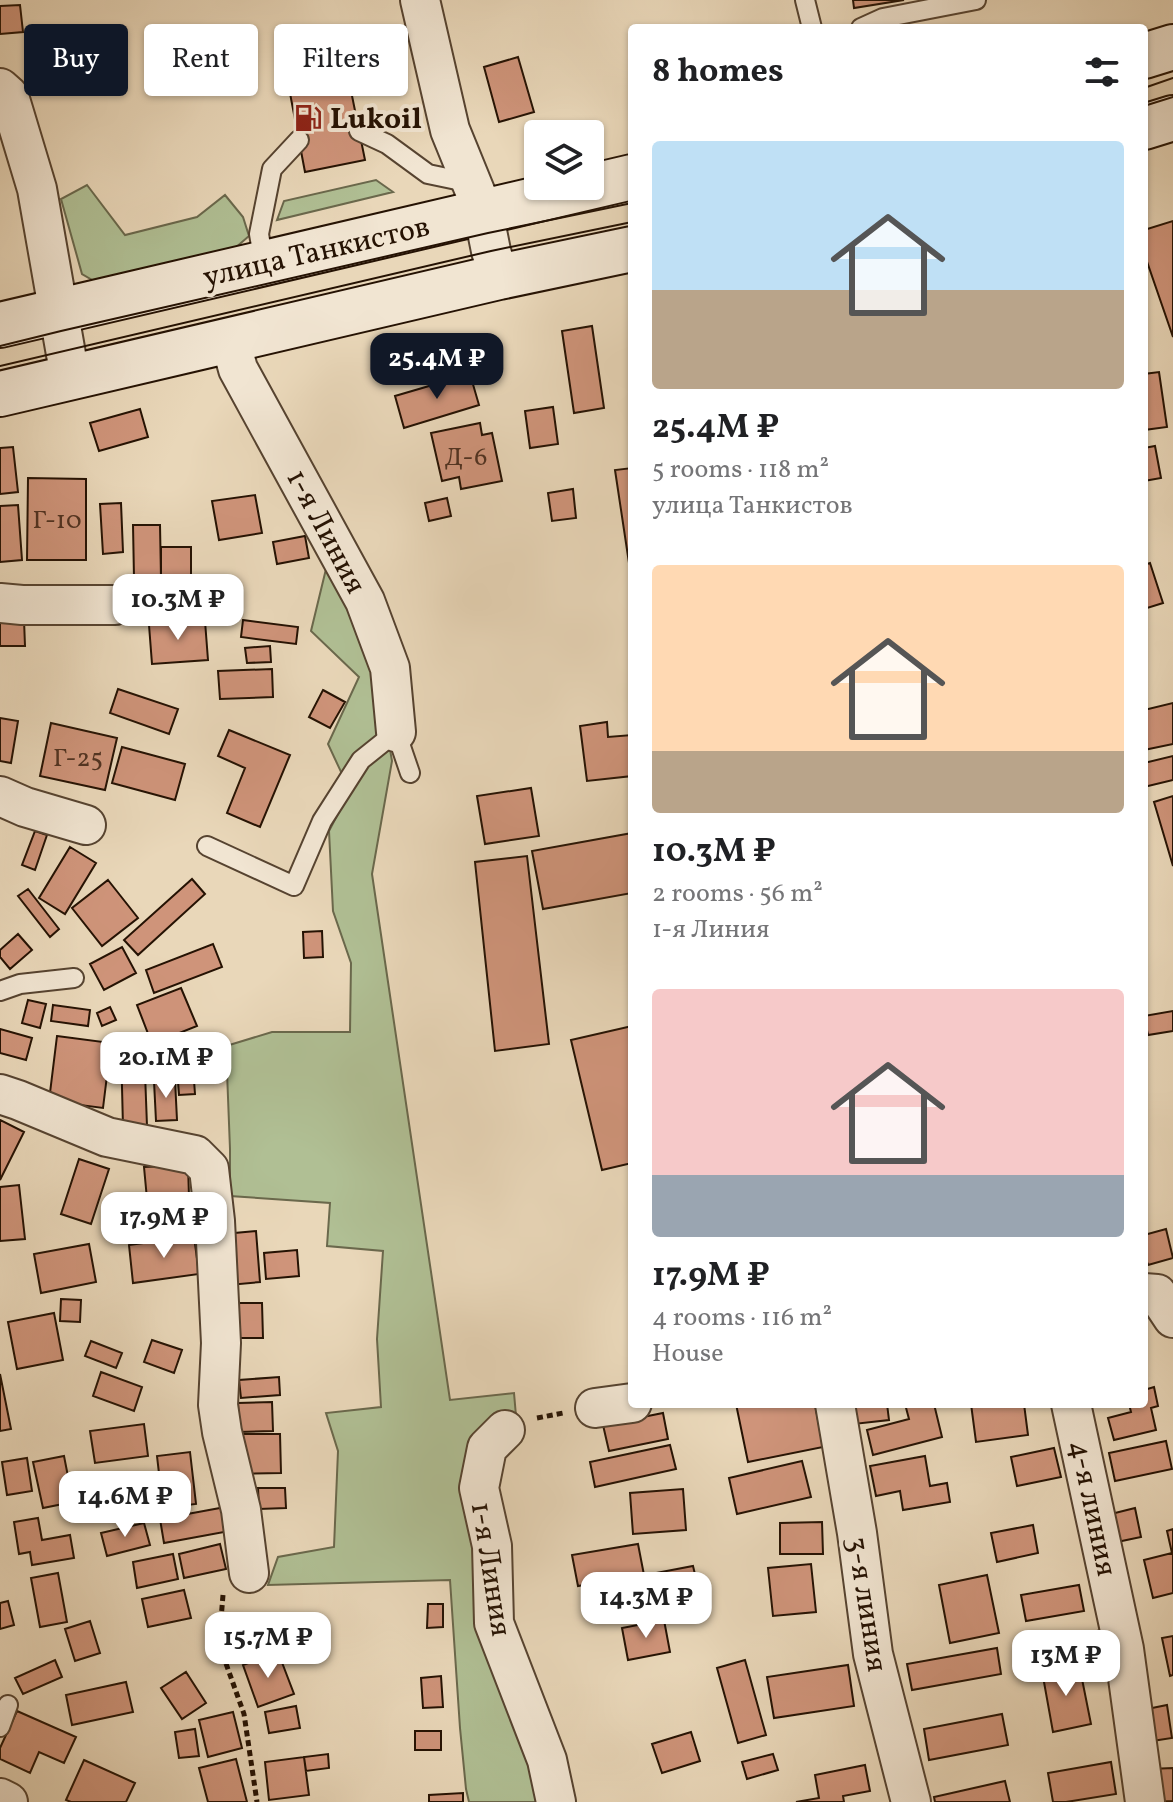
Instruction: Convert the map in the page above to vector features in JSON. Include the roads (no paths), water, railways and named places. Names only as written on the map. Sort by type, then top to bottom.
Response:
[{"type":"main road","points":[[1148,55],[1173,47]]},
{"type":"main road","points":[[1148,126],[1173,118]]},
{"type":"main road","name":"улица Танкистов","points":[[0,325],[264,263],[477,197],[628,178]]},
{"type":"main road","points":[[0,394],[628,250]]},
{"type":"street","points":[[420,0],[450,130],[477,197],[499,277]]},
{"type":"street","points":[[0,88],[9,96],[37,189],[70,377]]},
{"type":"street","name":"1-я Линия","points":[[230,340],[238,369],[365,601],[390,668],[396,732]]},
{"type":"street","points":[[0,603],[115,605]]},
{"type":"street","points":[[0,796],[25,807],[86,825]]},
{"type":"street","points":[[0,1094],[107,1137],[195,1155],[209,1169],[215,1221],[221,1343],[218,1405],[241,1510],[249,1573]]},
{"type":"street","name":"3-я линия","points":[[836,1408],[873,1654],[911,1802]]},
{"type":"street","name":"4-я линия","points":[[1072,1408],[1124,1649],[1145,1802]]},
{"type":"street","name":"1-я Линия","points":[[505,1430],[487,1448],[479,1488],[492,1546],[494,1623],[547,1760],[556,1802]]},
{"type":"street","points":[[0,1798],[8,1802]]},
{"type":"lane","points":[[805,0],[811,24]]},
{"type":"lane","points":[[870,24],[883,18],[976,0]]},
{"type":"lane","points":[[359,131],[387,144],[428,174],[477,197]]},
{"type":"lane","points":[[264,263],[259,234],[272,169],[299,140]]},
{"type":"lane","points":[[207,846],[294,886],[322,821],[361,760],[396,732],[410,773]]},
{"type":"lane","points":[[0,991],[20,984],[74,978]]},
{"type":"lane","points":[[0,1727],[8,1705]]},
{"type":"tram line","points":[[1148,87],[1173,78]]},
{"type":"tram line","points":[[1148,105],[1173,97]]},
{"type":"tram line","points":[[0,346],[488,233],[628,204]]},
{"type":"tram line","points":[[0,366],[491,251],[628,223]]},
{"type":"place","name":"Lukoil","points":[[308,118]]}]
